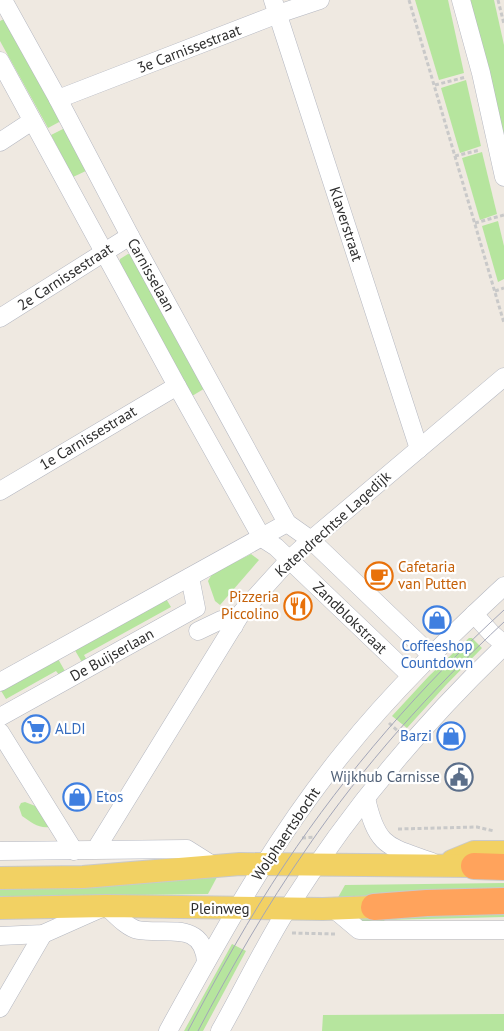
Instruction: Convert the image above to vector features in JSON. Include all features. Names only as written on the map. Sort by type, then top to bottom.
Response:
[{"type":"highway","points":[[474,866],[504,866]]},
{"type":"highway","name":"Pleinweg","points":[[374,906],[504,901]]},
{"type":"main road","points":[[442,866],[474,852],[504,852]]},
{"type":"main road","points":[[0,878],[83,878],[214,866],[474,866]]},
{"type":"main road","name":"Pleinweg","points":[[0,908],[106,906],[334,909],[374,906]]},
{"type":"street","name":"Carnisselaan","points":[[3,0],[288,523],[311,540]]},
{"type":"street","name":"3e Carnissestraat","points":[[58,99],[275,7],[320,0]]},
{"type":"street","points":[[462,0],[481,73],[504,177]]},
{"type":"street","name":"Klaverstraat","points":[[275,7],[419,448]]},
{"type":"street","name":"Carnisselaan","points":[[0,62],[262,538],[276,547],[289,560]]},
{"type":"street","points":[[0,142],[32,121]]},
{"type":"street","name":"2e Carnissestraat","points":[[0,318],[130,236]]},
{"type":"street","name":"Katendrechtse Lagedijk","points":[[96,849],[242,612],[289,560],[311,540],[504,377]]},
{"type":"street","name":"1e Carnissestraat","points":[[0,491],[177,386]]},
{"type":"street","name":"De Buijserlaan","points":[[0,682],[288,523]]},
{"type":"street","name":"Zandblokstraat","points":[[311,540],[431,655]]},
{"type":"street","name":"Zandblokstraat","points":[[289,560],[410,676]]},
{"type":"street","name":"De Buijserlaan","points":[[0,717],[196,608],[190,577]]},
{"type":"street","name":"Wolphaertsbocht","points":[[168,1031],[206,962],[264,865],[343,752],[410,676],[504,586]]},
{"type":"street","points":[[220,1031],[287,909],[366,798],[465,683],[504,645],[474,614]]},
{"type":"street","points":[[198,631],[221,620],[234,626]]},
{"type":"street","points":[[0,732],[74,851]]},
{"type":"street","points":[[366,798],[376,831],[385,843],[442,866]]},
{"type":"street","points":[[0,852],[96,849],[187,850],[214,866]]},
{"type":"street","name":"Pleinweg","points":[[0,936],[43,934],[106,906],[136,930],[177,931],[191,935],[203,946],[206,962]]},
{"type":"street","points":[[334,909],[359,930],[504,930]]},
{"type":"street","points":[[0,1008],[43,934]]},
{"type":"path","points":[[409,0],[504,323]]},
{"type":"path","points":[[498,0],[504,24]]},
{"type":"path","points":[[435,85],[481,73]]},
{"type":"path","points":[[455,156],[498,145]]},
{"type":"path","points":[[475,223],[504,215]]},
{"type":"path","points":[[495,291],[504,288]]},
{"type":"path","points":[[378,712],[412,744]]},
{"type":"green space","points":[[415,0],[448,0],[464,73],[439,80]]},
{"type":"green space","points":[[467,0],[494,0],[504,45],[504,156]]},
{"type":"green space","points":[[6,18],[61,121],[48,128],[0,41],[0,21]]},
{"type":"green space","points":[[466,80],[481,146],[460,153],[441,88]]},
{"type":"green space","points":[[65,128],[88,170],[73,177],[51,135]]},
{"type":"green space","points":[[482,152],[497,214],[480,220],[462,158]]},
{"type":"green space","points":[[498,221],[504,246],[504,279],[498,282],[482,226]]},
{"type":"green space","points":[[128,254],[134,255],[207,387],[192,396],[119,264],[120,259]]},
{"type":"green space","points":[[251,554],[259,560],[220,605],[215,601],[208,581],[212,574]]},
{"type":"green space","points":[[165,597],[171,607],[84,655],[88,662],[83,664],[73,647]]},
{"type":"green space","points":[[469,638],[472,638],[482,648],[407,728],[392,716],[429,676]]},
{"type":"green space","points":[[57,657],[66,673],[60,676],[56,671],[6,699],[0,689]]},
{"type":"green space","points":[[25,802],[43,809],[50,827],[39,826],[22,816],[19,807],[21,803]]},
{"type":"green space","points":[[217,877],[208,894],[0,897],[0,887]]},
{"type":"green space","points":[[504,883],[504,892],[336,901],[345,885]]},
{"type":"green space","points":[[504,913],[504,917],[385,920],[378,925],[358,919]]},
{"type":"green space","points":[[232,944],[246,951],[203,1031],[184,1031]]},
{"type":"green space","points":[[504,1014],[504,1031],[322,1031],[323,1015]]},
{"type":"tram line","points":[[188,1031],[222,967],[259,905],[309,829],[387,730],[444,668],[504,610]]},
{"type":"tram line","points":[[198,1031],[263,915],[292,870],[351,788],[424,702],[504,622]]},
{"type":"place","name":"Cafetaria van Putten","points":[[379,576]]},
{"type":"place","name":"Pizzeria Piccolino","points":[[298,606]]},
{"type":"place","name":"Coffeeshop Countdown","points":[[437,620]]},
{"type":"place","name":"ALDI","points":[[36,729]]},
{"type":"place","name":"Barzi","points":[[451,736]]},
{"type":"place","name":"Wijkhub Carnisse","points":[[459,777]]},
{"type":"place","name":"Etos","points":[[77,797]]}]
